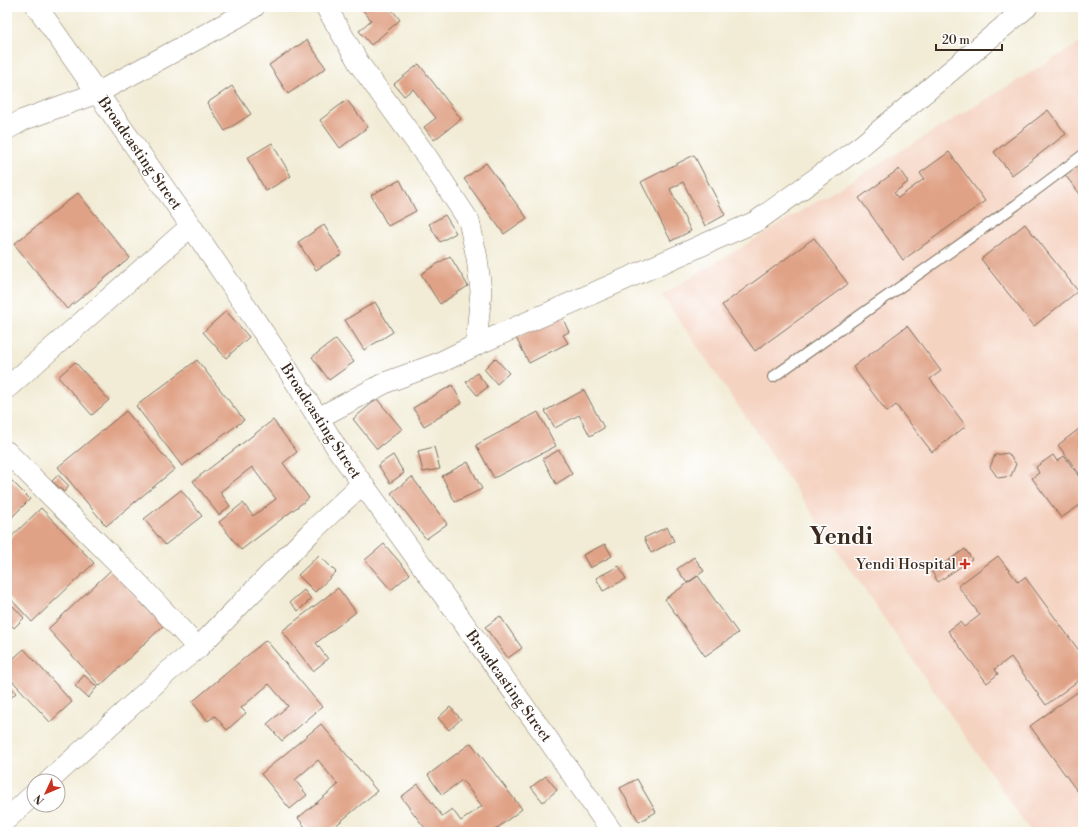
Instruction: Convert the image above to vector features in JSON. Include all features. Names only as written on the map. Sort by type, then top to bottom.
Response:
[{"type":"street","name":"Broadcasting Street","points":[[37,7],[191,226],[280,357],[338,450],[540,729],[612,832]]},
{"type":"street","points":[[7,129],[23,120],[97,93],[254,7]]},
{"type":"street","points":[[326,7],[360,65],[427,157],[469,221],[477,258],[481,291],[476,345]]},
{"type":"street","points":[[318,418],[387,382],[439,364],[476,345],[757,221],[861,146],[1027,7]]},
{"type":"street","points":[[7,388],[191,226]]},
{"type":"street","points":[[7,452],[135,580],[198,648]]},
{"type":"street","points":[[58,773],[169,671],[198,648],[310,533],[362,484]]},
{"type":"street","points":[[7,819],[26,801]]},
{"type":"lane","points":[[773,377],[1010,209],[1083,155]]},
{"type":"shaded area","name":"Yendi Hospital","points":[[1083,41],[1083,832],[1031,832],[662,295]]},
{"type":"building","points":[[360,7],[390,7],[400,20],[371,45],[359,31],[371,20]]},
{"type":"building","points":[[307,40],[326,68],[288,94],[269,65]]},
{"type":"building","points":[[419,64],[461,119],[434,140],[424,127],[436,118],[413,89],[404,96],[394,84]]},
{"type":"building","points":[[232,86],[251,114],[225,131],[207,103]]},
{"type":"building","points":[[347,100],[368,127],[340,148],[320,120]]},
{"type":"building","points":[[1048,110],[1066,134],[1012,175],[994,152]]},
{"type":"building","points":[[272,143],[291,176],[266,191],[247,158]]},
{"type":"building","points":[[949,152],[985,201],[903,260],[859,198],[899,169],[908,182],[894,193],[898,198],[924,179],[920,173]]},
{"type":"building","points":[[694,155],[725,215],[705,226],[683,182],[670,189],[691,231],[671,241],[641,182]]},
{"type":"building","points":[[1083,162],[1083,191],[1080,194],[1065,175]]},
{"type":"building","points":[[486,163],[527,218],[504,234],[464,179]]},
{"type":"building","points":[[400,180],[416,211],[388,226],[371,195]]},
{"type":"building","points":[[78,193],[130,258],[67,309],[14,244]]},
{"type":"building","points":[[445,215],[456,233],[440,242],[429,224]]},
{"type":"building","points":[[1025,224],[1078,291],[1034,326],[981,259]]},
{"type":"building","points":[[324,225],[342,254],[316,270],[298,242]]},
{"type":"building","points":[[814,238],[848,284],[755,351],[722,305]]},
{"type":"building","points":[[450,256],[468,286],[440,304],[421,274]]},
{"type":"building","points":[[375,302],[393,332],[364,350],[345,320]]},
{"type":"building","points":[[226,311],[249,337],[226,358],[203,332]]},
{"type":"building","points":[[561,315],[569,332],[563,335],[568,343],[529,363],[516,338]]},
{"type":"building","points":[[907,326],[941,371],[930,379],[966,426],[932,452],[896,405],[887,412],[853,367]]},
{"type":"building","points":[[336,339],[354,362],[329,380],[312,357]]},
{"type":"building","points":[[495,358],[509,373],[497,384],[484,369]]},
{"type":"building","points":[[197,360],[244,420],[182,466],[136,406]]},
{"type":"building","points":[[75,362],[109,400],[92,415],[58,377]]},
{"type":"building","points":[[477,373],[488,387],[477,395],[466,382]]},
{"type":"building","points":[[452,385],[462,403],[424,426],[413,408]]},
{"type":"building","points":[[584,390],[604,428],[590,436],[579,415],[555,428],[545,411]]},
{"type":"building","points":[[377,399],[402,429],[377,449],[353,419]]},
{"type":"building","points":[[126,411],[175,469],[106,526],[58,467]]},
{"type":"building","points":[[538,412],[556,446],[494,478],[476,445]]},
{"type":"building","points":[[273,420],[297,452],[283,463],[309,498],[241,550],[219,522],[243,503],[253,516],[276,499],[252,467],[220,492],[230,506],[219,515],[193,481]]},
{"type":"building","points":[[1083,426],[1083,479],[1058,445]]},
{"type":"building","points":[[434,447],[440,469],[423,472],[418,451]]},
{"type":"building","points":[[559,450],[572,474],[556,484],[543,459]]},
{"type":"building","points":[[1008,453],[1016,464],[1011,476],[998,478],[990,467],[995,455]]},
{"type":"building","points":[[393,455],[404,473],[390,483],[378,465]]},
{"type":"building","points":[[1053,455],[1057,461],[1064,456],[1083,482],[1083,503],[1061,518],[1032,478],[1039,473],[1036,467]]},
{"type":"building","points":[[468,462],[482,489],[455,502],[442,476]]},
{"type":"building","points":[[58,475],[69,486],[64,492],[52,481]]},
{"type":"building","points":[[7,476],[30,499],[7,522]]},
{"type":"building","points":[[412,477],[447,524],[426,539],[391,493]]},
{"type":"building","points":[[181,490],[202,516],[165,545],[144,519]]},
{"type":"building","points":[[41,508],[94,563],[32,622],[7,595],[7,541]]},
{"type":"building","points":[[667,527],[674,541],[651,553],[644,538]]},
{"type":"building","points":[[384,544],[410,574],[391,590],[365,560]]},
{"type":"building","points":[[605,544],[612,556],[590,568],[583,555]]},
{"type":"building","points":[[965,549],[972,559],[938,582],[932,572]]},
{"type":"building","points":[[319,555],[336,572],[315,592],[298,575]]},
{"type":"building","points":[[998,556],[1018,582],[1025,577],[1083,656],[1083,677],[1046,705],[1011,657],[995,669],[998,674],[987,683],[948,631],[960,622],[964,627],[980,615],[958,586]]},
{"type":"building","points":[[694,557],[704,571],[687,583],[677,569]]},
{"type":"building","points":[[619,566],[626,579],[603,591],[596,578]]},
{"type":"building","points":[[111,570],[163,626],[100,686],[48,629]]},
{"type":"building","points":[[698,576],[738,633],[705,656],[665,599]]},
{"type":"building","points":[[338,588],[356,612],[316,643],[328,659],[313,671],[282,631]]},
{"type":"building","points":[[304,590],[311,599],[298,611],[290,602]]},
{"type":"building","points":[[13,606],[24,618],[14,628],[7,621],[7,612]]},
{"type":"building","points":[[500,616],[522,648],[508,658],[485,627]]},
{"type":"building","points":[[266,640],[322,707],[282,741],[267,724],[288,706],[269,684],[241,708],[246,713],[227,730],[215,716],[208,721],[192,702]]},
{"type":"building","points":[[24,649],[72,702],[50,722],[7,675],[7,664]]},
{"type":"building","points":[[84,675],[97,687],[88,698],[75,686]]},
{"type":"building","points":[[7,683],[16,693],[7,701]]},
{"type":"building","points":[[1079,691],[1083,697],[1083,787],[1077,791],[1030,726]]},
{"type":"building","points":[[450,707],[461,719],[449,730],[438,718]]},
{"type":"building","points":[[321,724],[377,791],[328,832],[309,832],[298,818],[338,785],[318,760],[295,780],[307,795],[290,809],[261,774]]},
{"type":"building","points":[[471,743],[522,809],[492,832],[428,832],[401,797],[418,784],[442,816],[452,809],[461,821],[482,806],[462,780],[442,795],[428,775]]},
{"type":"building","points":[[546,776],[557,790],[543,802],[531,787]]},
{"type":"building","points":[[637,779],[656,812],[639,822],[620,788]]},
{"type":"place","name":"Yendi Hospital","points":[[965,564]]},
{"type":"district","name":"Yendi","points":[[841,536]]}]
